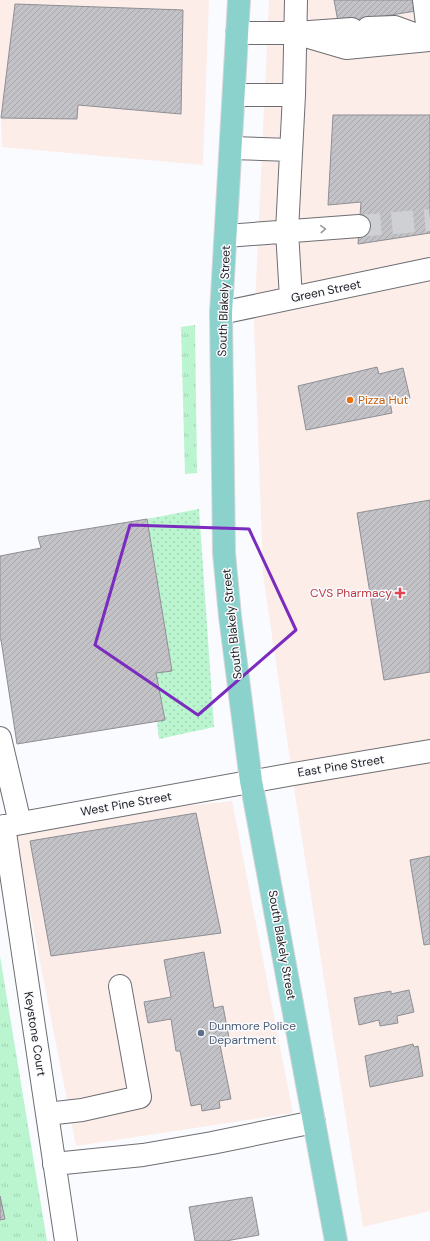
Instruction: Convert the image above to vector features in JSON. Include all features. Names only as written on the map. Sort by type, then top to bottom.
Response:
[{"type":"main road","name":"South Blakely Street","points":[[239,0],[221,313],[224,553],[230,616],[251,781],[336,1241]]},
{"type":"street","points":[[291,298],[287,231],[294,96],[296,0]]},
{"type":"street","points":[[424,0],[429,40]]},
{"type":"street","points":[[237,33],[295,33],[395,27],[429,40]]},
{"type":"street","points":[[295,33],[346,48],[429,40]]},
{"type":"street","points":[[234,95],[294,96]]},
{"type":"street","points":[[231,148],[291,150]]},
{"type":"street","points":[[226,236],[359,226]]},
{"type":"street","name":"Green Street","points":[[221,313],[430,269]]},
{"type":"street","name":"Keystone Court","points":[[0,738],[8,825],[47,1114],[66,1241]]},
{"type":"street","name":"East Pine Street","points":[[251,781],[430,751]]},
{"type":"street","name":"West Pine Street","points":[[8,825],[251,781]]},
{"type":"street","points":[[47,1114],[82,1110],[140,1097],[120,986]]},
{"type":"street","points":[[54,1164],[158,1152],[212,1143],[314,1122]]},
{"type":"highlighted area","points":[[130,525],[249,529],[296,630],[198,715],[95,645]]},
{"type":"shaded area","points":[[0,0],[209,0],[203,165],[2,147],[0,100]]},
{"type":"shaded area","points":[[269,0],[430,0],[430,1211],[363,1227],[296,801],[263,574],[254,325]]},
{"type":"shaded area","points":[[232,801],[293,1113],[76,1146],[13,824]]},
{"type":"green space","points":[[195,325],[197,473],[185,474],[181,327]]},
{"type":"green space","points":[[199,509],[214,727],[159,739],[157,721],[165,720],[156,673],[172,670],[147,519]]},
{"type":"green space","points":[[0,956],[47,1241],[0,1241]]},
{"type":"building","points":[[334,0],[414,0],[416,11],[366,19],[369,32],[339,27]]},
{"type":"building","points":[[15,4],[183,10],[181,114],[78,105],[77,119],[1,118]]},
{"type":"building","points":[[333,115],[430,115],[430,233],[358,244],[361,202],[328,205]]},
{"type":"building","name":"Pizza Hut","points":[[377,367],[379,374],[403,368],[410,398],[390,402],[392,413],[306,430],[298,386]]},
{"type":"building","name":"CVS Pharmacy","points":[[430,500],[430,672],[384,680],[357,513]]},
{"type":"building","points":[[147,519],[172,671],[156,673],[165,720],[17,744],[0,640],[0,556],[41,548],[38,537]]},
{"type":"building","points":[[196,813],[221,933],[51,956],[30,841]]},
{"type":"building","points":[[430,856],[430,944],[424,945],[410,860]]},
{"type":"building","name":"Dunmore Police Department","points":[[204,952],[214,1008],[223,1006],[230,1043],[220,1045],[231,1099],[219,1101],[220,1108],[202,1111],[201,1104],[191,1106],[180,1051],[176,1051],[171,1019],[148,1023],[144,1002],[171,997],[164,960]]},
{"type":"building","points":[[409,990],[414,1012],[397,1016],[398,1023],[380,1026],[379,1020],[359,1025],[354,998],[391,991],[391,994]]},
{"type":"building","points":[[413,1044],[414,1047],[418,1046],[423,1076],[370,1087],[365,1056]]},
{"type":"building","points":[[0,1196],[5,1219],[0,1220]]},
{"type":"building","points":[[252,1197],[259,1235],[226,1241],[195,1241],[189,1207]]},
{"type":"tunnel","points":[[359,226],[430,220]]},
{"type":"place","name":"Pizza Hut","points":[[350,400]]},
{"type":"place","name":"CVS Pharmacy","points":[[400,593]]},
{"type":"place","name":"Dunmore Police Department","points":[[201,1033]]}]
